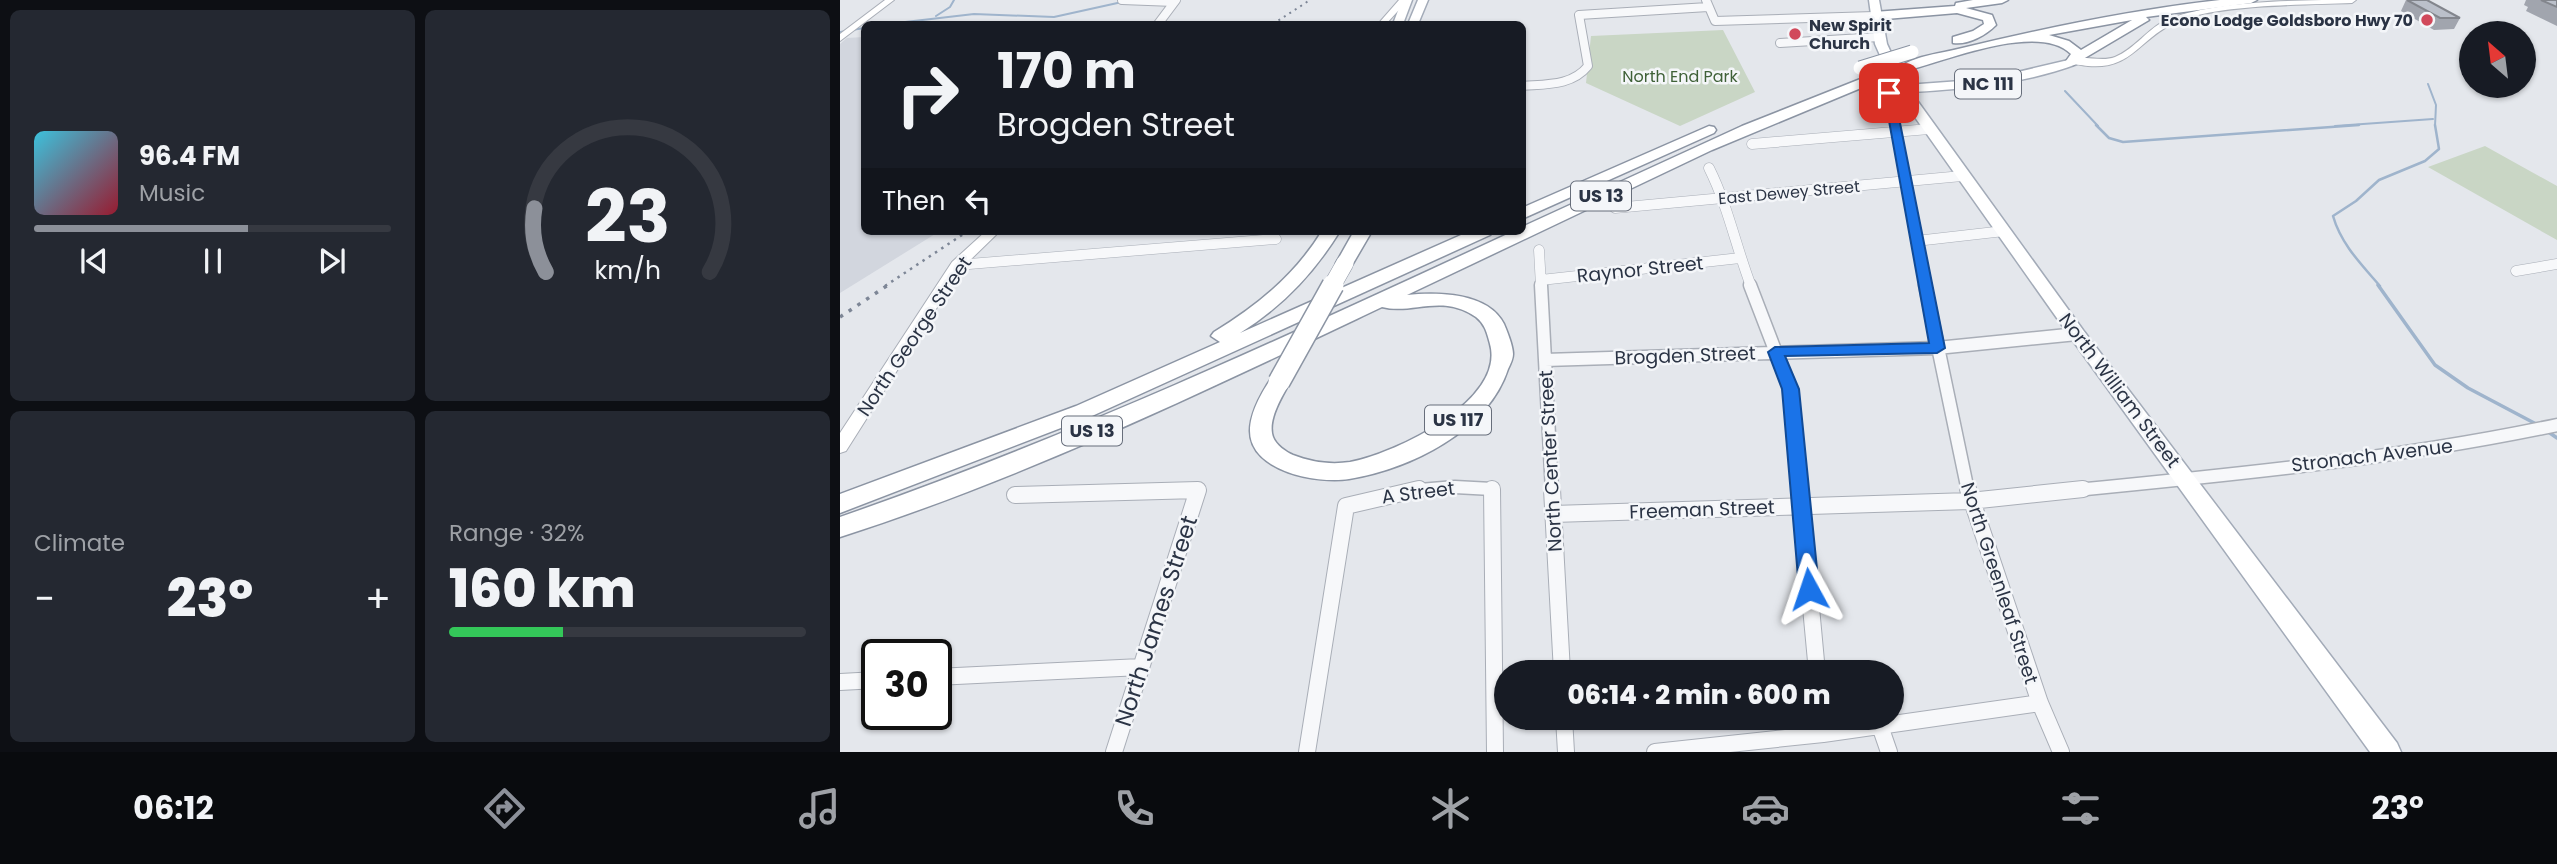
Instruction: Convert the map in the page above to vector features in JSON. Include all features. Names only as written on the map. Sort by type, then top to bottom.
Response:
[{"type":"highway","points":[[1874,16],[2002,0]]},
{"type":"highway","name":"US 13","points":[[1526,212],[1753,111],[1910,59],[1954,41],[2090,12],[2173,0]]},
{"type":"highway","name":"US 13","points":[[1910,59],[2091,21],[2251,0]]},
{"type":"highway","name":"NC 111","points":[[2073,61],[2130,24],[2159,14],[2217,3]]},
{"type":"highway","points":[[1874,16],[1957,9],[1988,18],[1990,24],[1986,29],[1954,41]]},
{"type":"highway","points":[[1987,44],[2029,38],[2056,40],[2076,51],[2073,61]]},
{"type":"highway","name":"US 13","points":[[1526,232],[1864,74]]},
{"type":"highway","points":[[1084,411],[1244,323],[1292,285],[1328,235]]},
{"type":"highway","name":"US 117","points":[[1337,320],[1391,302],[1424,299],[1464,304],[1492,321],[1498,331],[1503,343],[1500,368],[1493,383],[1473,407],[1432,440],[1385,463],[1332,473],[1303,469],[1284,462],[1270,451],[1262,438],[1263,421],[1279,382],[1361,235]]},
{"type":"highway","name":"US 13","points":[[842,503],[1084,411],[1475,235]]},
{"type":"highway","name":"US 13","points":[[840,527],[1042,452],[1138,412],[1519,235]]},
{"type":"main road","points":[[1399,21],[1406,0]]},
{"type":"main road","points":[[1414,21],[1423,0]]},
{"type":"main road","name":"North William Street","points":[[1863,0],[1865,12],[1874,16]]},
{"type":"main road","name":"North William Street","points":[[1874,0],[1877,12],[1874,16],[1879,37],[1895,79],[1928,129],[2387,752]]},
{"type":"main road","name":"NC 111","points":[[1901,89],[2009,81],[2050,71],[2073,61]]},
{"type":"street","points":[[862,21],[890,0]]},
{"type":"street","points":[[1122,0],[1175,1]]},
{"type":"street","points":[[1385,21],[1406,0]]},
{"type":"street","points":[[2073,61],[2100,63],[2116,60],[2156,28],[2186,17],[2252,8],[2352,0]]},
{"type":"street","points":[[1160,21],[1175,1]]},
{"type":"street","points":[[1526,85],[1564,82],[1582,75],[1588,66],[1579,15],[1707,3],[1715,21],[1874,16]]},
{"type":"street","points":[[840,38],[861,22]]},
{"type":"street","points":[[1780,43],[1879,37]]},
{"type":"street","name":"North Greenleaf Street","points":[[1901,89],[1889,93],[1937,348],[1970,501],[2040,703],[2061,752]]},
{"type":"street","points":[[1752,144],[1928,129]]},
{"type":"street","points":[[1709,168],[1724,198],[1740,258],[1790,389],[1816,660]]},
{"type":"street","name":"East Dewey Street","points":[[1615,208],[1962,176]]},
{"type":"street","points":[[1916,241],[2004,231]]},
{"type":"street","name":"North George Street","points":[[840,447],[957,265],[990,235]]},
{"type":"street","points":[[957,265],[1276,239]]},
{"type":"street","name":"North Center Street","points":[[1539,250],[1561,660]]},
{"type":"street","name":"Raynor Street","points":[[1541,280],[1740,258]]},
{"type":"street","points":[[2516,271],[2557,264]]},
{"type":"street","name":"Brogden Street","points":[[1545,360],[1937,348],[2077,334]]},
{"type":"street","name":"Stronach Avenue","points":[[2186,479],[2476,442],[2557,425]]},
{"type":"street","name":"Freeman Street","points":[[1553,514],[1970,501],[2186,479]]},
{"type":"street","name":"A Street","points":[[1307,752],[1346,506],[1386,494],[1423,488],[1471,486],[1492,489],[1495,752]]},
{"type":"street","name":"North James Street","points":[[1016,495],[1198,491],[1114,752]]},
{"type":"street","points":[[952,676],[1141,667]]},
{"type":"street","points":[[840,682],[861,681]]},
{"type":"street","points":[[1904,723],[2040,703]]},
{"type":"street","points":[[1565,730],[1566,752]]},
{"type":"street","points":[[1655,752],[1796,730]]},
{"type":"street","points":[[1881,730],[1889,752]]},
{"type":"shaded area","points":[[861,37],[861,235],[934,235],[840,293],[840,44],[847,38]]},
{"type":"green space","name":"North End Park","points":[[1723,30],[1755,92],[1680,126],[1586,83],[1591,36]]},
{"type":"green space","points":[[2485,146],[2557,186],[2557,240],[2428,167]]},
{"type":"building","points":[[2407,0],[2427,0],[2460,18],[2440,18]]},
{"type":"building","points":[[2541,0],[2557,0],[2557,7]]},
{"type":"waterway","points":[[936,16],[950,7],[954,0]]},
{"type":"waterway","points":[[914,21],[974,14],[1054,17],[1122,2]]},
{"type":"waterway","points":[[840,32],[861,28]]},
{"type":"waterway","points":[[2428,84],[2436,105],[2435,125]]},
{"type":"waterway","points":[[2065,91],[2098,126]]},
{"type":"waterway","points":[[2335,126],[2433,119]]},
{"type":"waterway","points":[[2096,125],[2109,138],[2123,142],[2359,125]]},
{"type":"waterway","points":[[2380,286],[2346,245],[2333,216],[2356,201],[2379,180],[2425,161],[2439,149],[2435,125]]},
{"type":"waterway","points":[[2378,285],[2435,365],[2468,388],[2538,425]]},
{"type":"waterway","points":[[2547,431],[2557,438]]},
{"type":"railway","points":[[1278,21],[1310,0]]},
{"type":"railway","points":[[885,286],[962,235]]},
{"type":"railway","points":[[840,317],[888,285]]},
{"type":"place","name":"Econo Lodge Goldsboro Hwy 70","points":[[2427,20]]},
{"type":"place","name":"New Spirit Church","points":[[1795,34]]},
{"type":"route","points":[[1809,589],[1790,389],[1775,352],[1937,348],[1889,93]]}]
